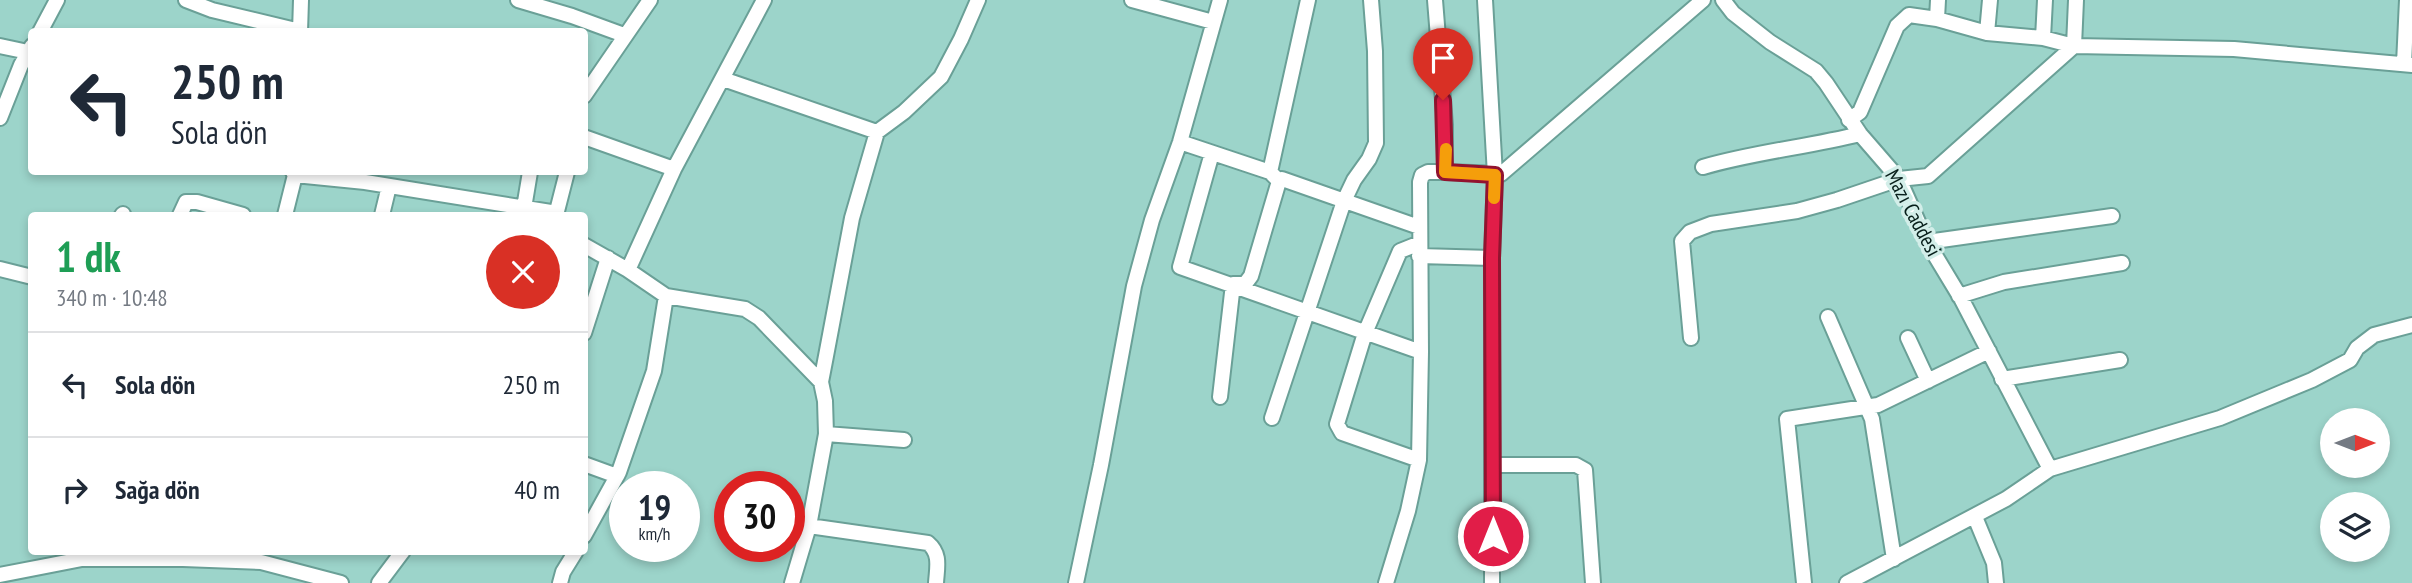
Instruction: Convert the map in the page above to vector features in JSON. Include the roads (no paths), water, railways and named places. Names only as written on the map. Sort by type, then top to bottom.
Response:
[{"type":"street","points":[[42,28],[57,0]]},
{"type":"street","points":[[186,0],[212,10],[287,28]]},
{"type":"street","points":[[300,28],[301,0]]},
{"type":"street","points":[[518,0],[624,35]]},
{"type":"street","points":[[588,90],[650,0]]},
{"type":"street","points":[[628,270],[674,169],[764,0]]},
{"type":"street","points":[[792,583],[809,526],[826,434],[825,401],[821,382],[852,218],[877,132],[904,112],[941,77],[978,0]]},
{"type":"street","points":[[1132,0],[1213,22]]},
{"type":"street","points":[[1076,583],[1134,286],[1152,220],[1180,142],[1220,0]]},
{"type":"street","points":[[1233,284],[1245,284],[1251,276],[1275,176],[1308,0]]},
{"type":"street","points":[[1272,418],[1344,201],[1376,143],[1375,51],[1371,0]]},
{"type":"street","points":[[1435,0],[1445,125],[1445,172]]},
{"type":"street","points":[[1485,0],[1495,175],[1492,258],[1492,583]]},
{"type":"street","points":[[1387,583],[1408,511],[1419,460],[1419,227],[1422,175],[1428,172],[1501,174],[1703,0]]},
{"type":"street","name":"Mazı Caddesi","points":[[1723,0],[1734,13],[1770,42],[1816,71],[1849,120],[1899,179],[1927,242],[1989,351],[2050,469]]},
{"type":"street","points":[[1937,19],[1938,0]]},
{"type":"street","points":[[1987,33],[1990,0]]},
{"type":"street","points":[[2043,38],[2045,0]]},
{"type":"street","points":[[1691,338],[1682,242],[1690,232],[1711,224],[1797,211],[1899,179],[1927,176],[2074,46],[2076,0]]},
{"type":"street","points":[[1849,120],[1860,112],[1902,19],[1909,15],[1937,19],[1987,33],[2043,38],[2074,46],[2234,49],[2408,64],[2407,0]]},
{"type":"street","points":[[0,46],[28,49]]},
{"type":"street","points":[[0,118],[25,75]]},
{"type":"street","points":[[723,79],[877,132]]},
{"type":"street","points":[[1703,167],[1860,134]]},
{"type":"street","points":[[588,138],[674,169]]},
{"type":"street","points":[[1180,142],[1419,227]]},
{"type":"street","points":[[1212,153],[1180,267],[1421,352]]},
{"type":"street","points":[[286,212],[294,175]]},
{"type":"street","points":[[330,175],[366,177],[388,186],[546,212]]},
{"type":"street","points":[[524,208],[530,175]]},
{"type":"street","points":[[557,212],[566,175]]},
{"type":"street","points":[[383,212],[388,186]]},
{"type":"street","points":[[181,212],[186,202],[197,202],[232,212]]},
{"type":"street","points":[[1927,242],[2112,216]]},
{"type":"street","points":[[588,247],[666,296],[744,309],[759,318],[821,382]]},
{"type":"street","points":[[1419,460],[1342,433],[1338,428],[1338,419],[1365,334],[1400,251],[1419,249],[1492,258]]},
{"type":"street","points":[[588,320],[608,258]]},
{"type":"street","points":[[1959,296],[2004,282],[2122,263]]},
{"type":"street","points":[[0,269],[28,276]]},
{"type":"street","points":[[1220,397],[1233,284]]},
{"type":"street","points":[[619,471],[654,371],[666,296]]},
{"type":"street","points":[[1828,317],[1872,419],[1894,559]]},
{"type":"street","points":[[1847,583],[1975,517],[2050,469],[2220,418],[2312,380],[2350,360],[2357,348],[2374,335],[2412,325]]},
{"type":"street","points":[[1908,338],[1928,381]]},
{"type":"street","points":[[1804,583],[1787,419],[1878,404],[1989,351]]},
{"type":"street","points":[[2002,379],[2120,360]]},
{"type":"street","points":[[826,434],[904,440]]},
{"type":"street","points":[[588,465],[609,473]]},
{"type":"street","points":[[1493,465],[1576,465],[1585,470],[1592,583]]},
{"type":"street","points":[[588,529],[609,491]]},
{"type":"street","points":[[1975,517],[1994,563],[1996,583]]},
{"type":"street","points":[[809,526],[928,543],[935,549],[938,558],[936,583]]},
{"type":"street","points":[[379,583],[400,555]]},
{"type":"street","points":[[561,583],[563,572],[574,555]]},
{"type":"street","points":[[0,575],[20,576],[82,559],[233,556],[313,579],[341,583]]}]
